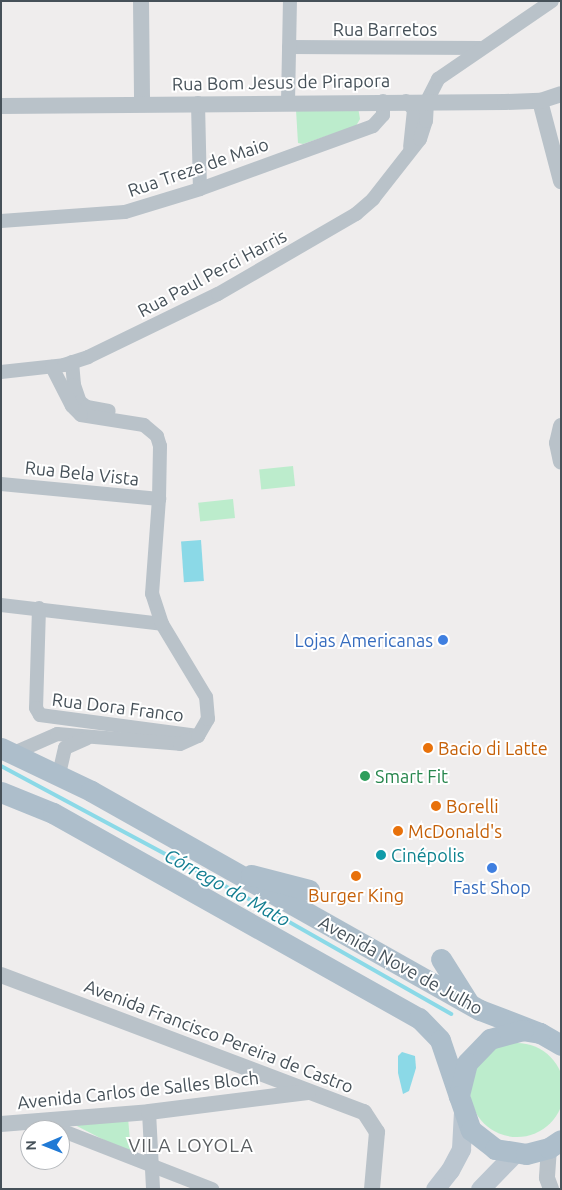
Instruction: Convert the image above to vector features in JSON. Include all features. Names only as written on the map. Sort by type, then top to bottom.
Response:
[{"type":"main road","name":"Avenida Nove de Julho","points":[[8,751],[59,774],[470,1004],[554,1040]]},
{"type":"main road","name":"Avenida Nove de Julho","points":[[1,792],[53,813],[419,1018],[440,1040],[471,1130],[483,1142],[514,1154]]},
{"type":"main road","points":[[233,872],[309,890]]},
{"type":"main road","points":[[441,959],[470,1004]]},
{"type":"main road","points":[[435,1189],[450,1170],[461,1149],[461,1105],[467,1063],[477,1049],[506,1032],[554,1040]]},
{"type":"main road","points":[[480,1189],[514,1154],[555,1144]]},
{"type":"street","points":[[141,1],[142,104]]},
{"type":"street","points":[[288,103],[290,1]]},
{"type":"street","points":[[427,101],[438,79],[480,48],[551,2]]},
{"type":"street","name":"Rua Barretos","points":[[289,48],[480,48]]},
{"type":"street","name":"Rua Bom Jesus de Pirapora","points":[[1,106],[540,100],[561,94]]},
{"type":"street","points":[[540,100],[561,181]]},
{"type":"street","name":"Rua Treze de Maio","points":[[1,222],[125,212],[200,189],[373,126],[383,115],[383,101]]},
{"type":"street","name":"Rua Paul Perci Harris","points":[[406,101],[414,110],[409,150]]},
{"type":"street","name":"Rua Paul Perci Harris","points":[[1,372],[52,367],[72,362],[218,294],[356,214],[373,199],[420,138],[426,121],[427,101]]},
{"type":"street","points":[[198,103],[200,189]]},
{"type":"street","name":"Rua Dora Franco","points":[[39,608],[36,695],[38,713],[48,719],[198,736],[208,719],[206,697],[162,624],[153,601],[150,579],[160,499],[168,464],[167,445],[160,425],[136,413],[97,410],[80,402],[74,385],[72,362]]},
{"type":"street","name":"Rua Dora Franco","points":[[52,367],[72,406],[81,415],[144,425],[157,436],[160,446],[160,499]]},
{"type":"street","points":[[561,426],[557,443],[561,462]]},
{"type":"street","name":"Rua Bela Vista","points":[[1,484],[160,499]]},
{"type":"street","points":[[1,605],[162,624]]},
{"type":"street","points":[[8,751],[58,734],[171,745],[188,742],[198,736]]},
{"type":"street","points":[[59,774],[66,748],[87,738]]},
{"type":"street","name":"Avenida Francisco Pereira de Castro","points":[[1,975],[260,1071],[308,1092],[364,1112],[373,1122],[377,1132],[372,1189]]},
{"type":"street","name":"Avenida Carlos de Salles Bloch","points":[[62,1120],[149,1112],[308,1092]]},
{"type":"street","points":[[149,1112],[153,1189]]},
{"type":"street","name":"Avenida Carlos de Salles Bloch","points":[[1,1124],[20,1123]]},
{"type":"street","points":[[70,1134],[212,1189]]},
{"type":"street","points":[[551,1189],[547,1178],[555,1144]]},
{"type":"street","name":"Avenida Francisco Pereira de Castro","points":[[375,1169],[384,1189]]},
{"type":"green space","points":[[358,107],[360,119],[356,126],[303,144],[298,143],[296,110]]},
{"type":"green space","points":[[293,466],[295,486],[261,489],[259,470]]},
{"type":"green space","points":[[233,499],[235,518],[200,522],[198,503]]},
{"type":"green space","points":[[517,1043],[535,1046],[550,1057],[561,1072],[564,1090],[561,1108],[550,1123],[535,1134],[517,1137],[499,1134],[484,1123],[473,1108],[470,1090],[473,1072],[484,1057],[499,1046]]},
{"type":"green space","points":[[128,1117],[131,1154],[75,1125]]},
{"type":"water","points":[[201,540],[204,581],[184,582],[181,541]]},
{"type":"water","points":[[402,1052],[415,1056],[416,1068],[409,1091],[403,1094],[398,1073],[398,1056]]},
{"type":"waterway","name":"Córrego do Mato","points":[[1,766],[240,894],[451,1014]]},
{"type":"place","name":"Lojas Americanas","points":[[443,640]]},
{"type":"place","name":"Bacio di Latte","points":[[428,748]]},
{"type":"place","name":"Smart Fit","points":[[365,776]]},
{"type":"place","name":"Borelli","points":[[436,806]]},
{"type":"place","name":"McDonald's","points":[[398,831]]},
{"type":"place","name":"Cinépolis","points":[[381,855]]},
{"type":"place","name":"Fast Shop","points":[[492,868]]},
{"type":"place","name":"Burger King","points":[[356,876]]},
{"type":"district","name":"VILA LOYOLA","points":[[191,1146]]}]
